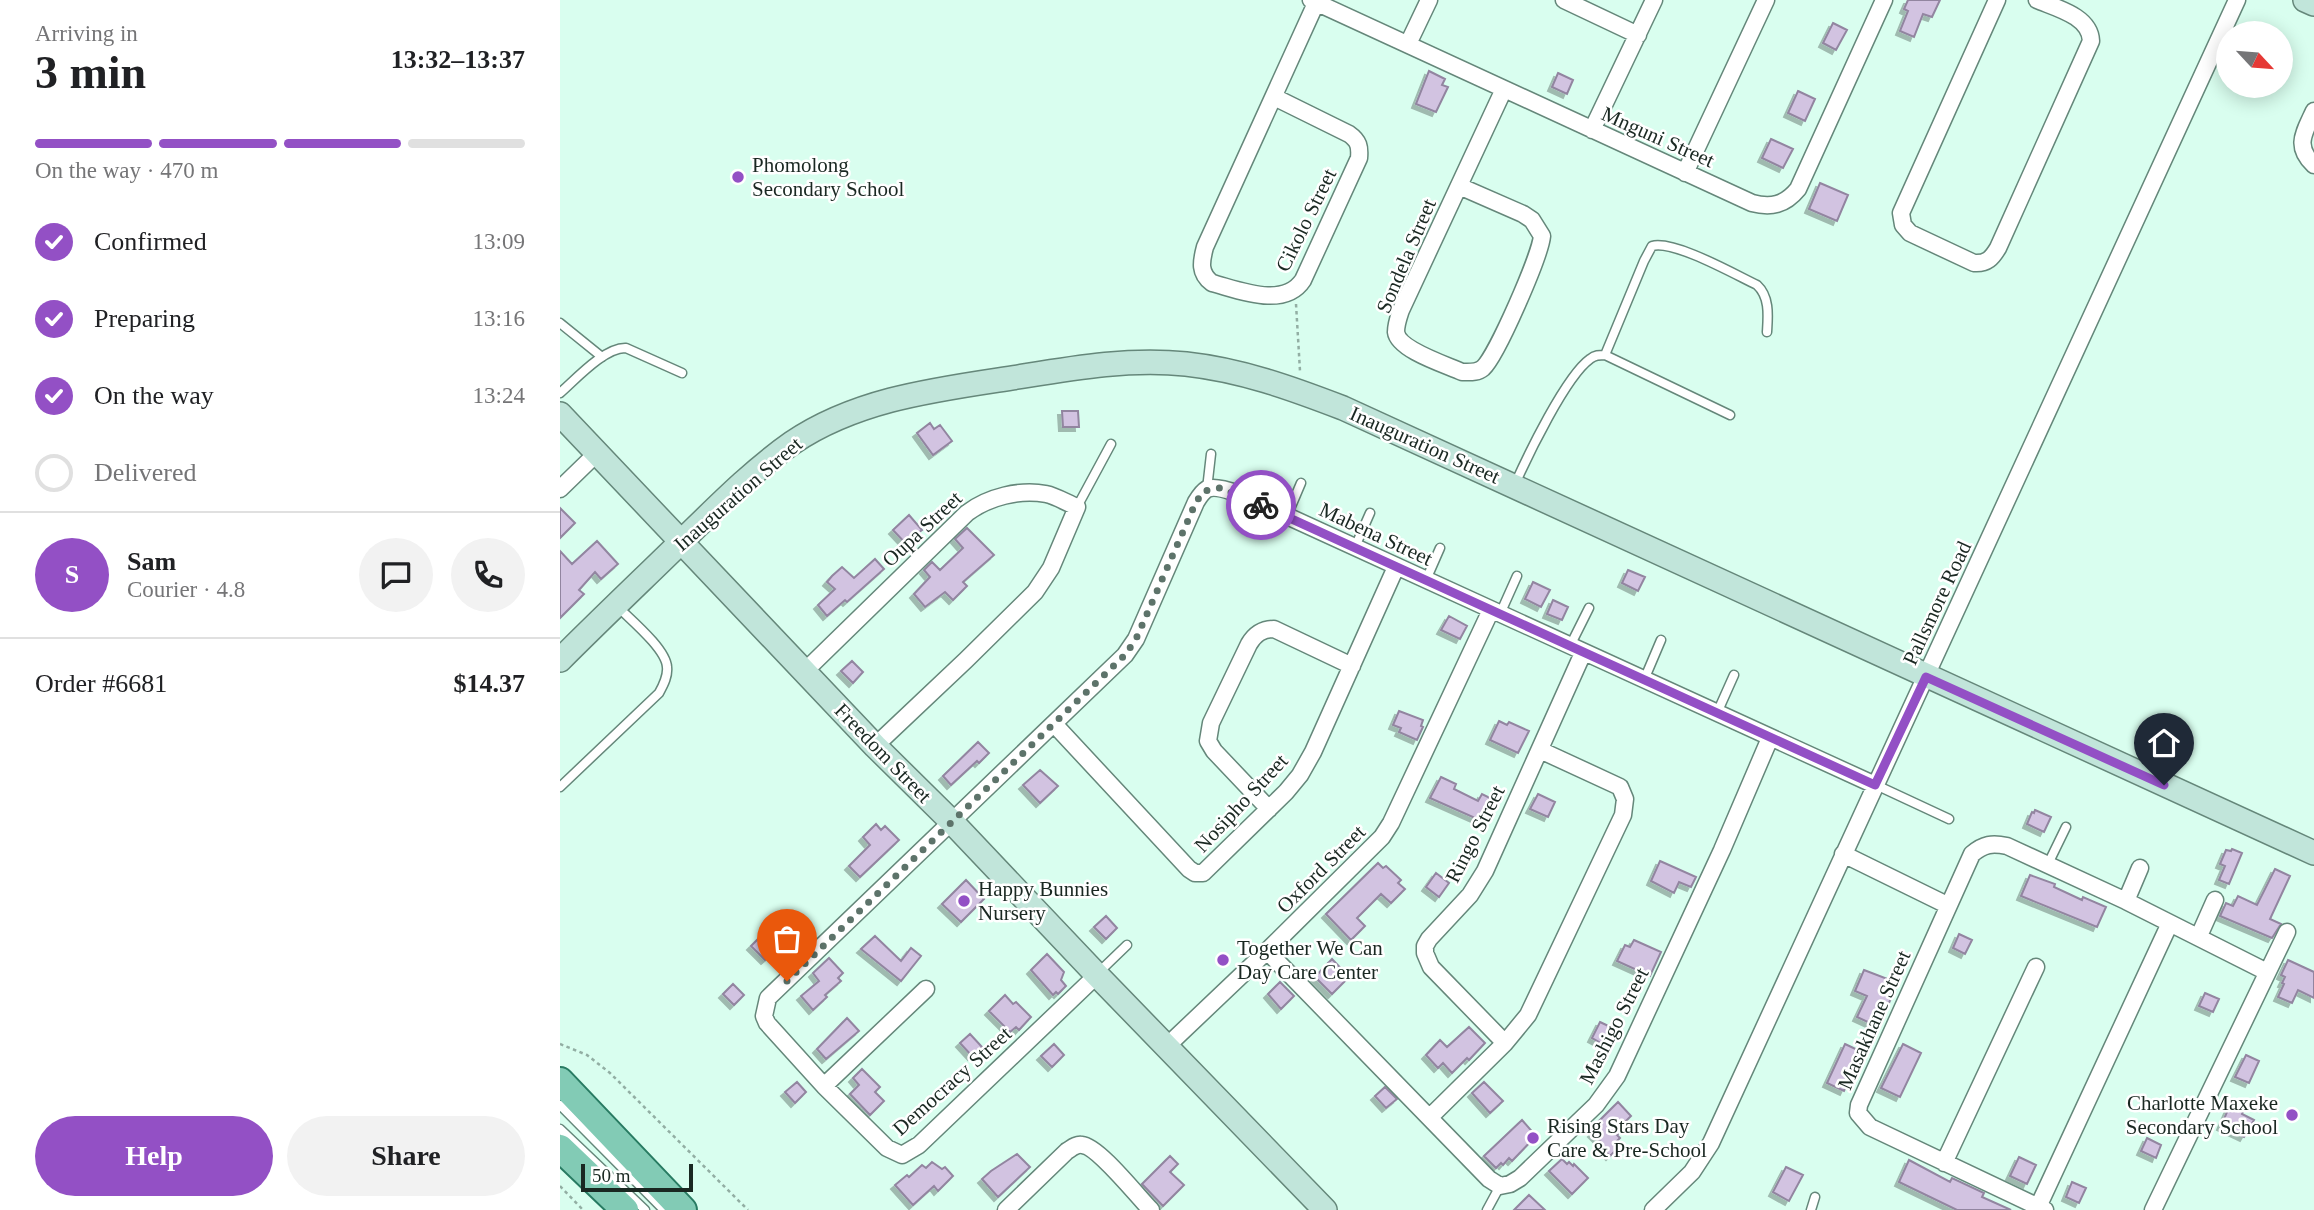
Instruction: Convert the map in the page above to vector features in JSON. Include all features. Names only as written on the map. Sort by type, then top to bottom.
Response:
[{"type":"main road","points":[[560,1082],[683,1210]]},
{"type":"main road","points":[[560,1148],[625,1210]]},
{"type":"street","points":[[1408,44],[1429,0]]},
{"type":"street","points":[[1564,0],[1637,35]]},
{"type":"street","points":[[1592,130],[1654,0]]},
{"type":"street","points":[[1685,173],[1766,0]]},
{"type":"street","name":"Mnguni Street","points":[[1313,1],[1685,173],[1761,205],[1778,204],[1790,198],[1798,189],[1884,0]]},
{"type":"street","points":[[1997,0],[1901,214],[1903,225],[1910,233],[1974,263],[1987,261],[1998,248],[2091,41],[2090,33],[2083,23],[2037,0]]},
{"type":"street","name":"Pallsmore Road","points":[[1653,1210],[1692,1172],[1711,1143],[2237,0]]},
{"type":"street","points":[[2305,0],[2314,4]]},
{"type":"street","name":"Cikolo Street","points":[[1274,97],[1349,134],[1358,143],[1360,150],[1359,158],[1303,280],[1295,290],[1283,295],[1260,295],[1212,283],[1202,270],[1202,260],[1205,247],[1274,97],[1313,1]]},
{"type":"street","name":"Sondela Street","points":[[1459,186],[1523,214],[1532,220],[1542,236],[1533,266],[1491,358],[1479,371],[1472,372],[1462,372],[1410,349],[1396,332],[1401,310],[1504,89]]},
{"type":"street","points":[[2314,111],[2302,141],[2303,151],[2314,165]]},
{"type":"street","name":"Inauguration Street","points":[[560,660],[757,471],[791,444],[822,425],[882,402],[929,391],[1115,363],[1154,361],[1238,372],[1301,391],[1343,408],[2314,853]]},
{"type":"street","name":"Freedom Street","points":[[560,414],[875,746],[952,822],[1323,1209]]},
{"type":"street","points":[[560,489],[596,454]]},
{"type":"street","name":"Mabena Street","points":[[1207,489],[1220,488],[1229,491],[1287,516],[1875,785]]},
{"type":"street","points":[[952,822],[1055,725],[1131,648],[1196,502],[1207,489]]},
{"type":"street","name":"Oupa Street","points":[[805,671],[980,503],[993,498],[1031,493],[1048,495],[1077,507]]},
{"type":"street","points":[[875,746],[1035,592],[1051,568],[1077,507]]},
{"type":"street","name":"Nosipho Street","points":[[1055,725],[1186,866],[1195,873],[1203,873],[1286,792],[1305,767],[1396,567]]},
{"type":"street","name":"Oxford Street","points":[[1167,1046],[1371,850],[1387,830],[1495,612]]},
{"type":"street","points":[[1269,809],[1214,751],[1208,741],[1211,723],[1249,644],[1263,630],[1274,629],[1352,666]]},
{"type":"street","name":"Ringo Street","points":[[1505,1043],[1431,967],[1425,946],[1432,934],[1477,885],[1540,750],[1577,649]]},
{"type":"street","name":"Mashigo Street","points":[[1500,1186],[1520,1178],[1596,1105],[1617,1076],[1722,850],[1770,738]]},
{"type":"street","points":[[1430,1117],[1505,1043],[1528,1015],[1623,815],[1625,799],[1620,788],[1540,750]]},
{"type":"street","name":"Democracy Street","points":[[952,822],[768,998],[764,1011],[767,1023],[824,1086],[887,1147],[902,1155],[910,1152],[1097,975]]},
{"type":"street","name":"Masakhane Street","points":[[2042,1209],[1870,1127],[1858,1114],[1859,1105],[1972,854],[1981,846],[1998,844],[2048,864]]},
{"type":"street","points":[[1843,854],[1947,905]]},
{"type":"street","points":[[2048,864],[2267,971]]},
{"type":"street","points":[[2126,901],[2140,868]]},
{"type":"street","points":[[2199,936],[2215,900]]},
{"type":"street","points":[[2042,1209],[2169,923]]},
{"type":"street","points":[[2153,1210],[2287,932]]},
{"type":"street","points":[[1267,951],[1489,1179],[1500,1186]]},
{"type":"street","points":[[1944,1163],[2036,967]]},
{"type":"street","points":[[824,1086],[926,989]]},
{"type":"street","points":[[1006,1210],[1067,1151],[1074,1146],[1083,1145],[1097,1152],[1151,1210]]},
{"type":"lane","points":[[1605,355],[1644,261],[1652,246],[1657,245],[1683,250],[1757,285],[1766,299],[1768,332]]},
{"type":"lane","points":[[560,323],[602,357]]},
{"type":"lane","points":[[560,393],[614,349],[626,348],[682,373]]},
{"type":"lane","points":[[1514,485],[1528,454],[1570,381],[1595,355],[1605,355],[1730,415]]},
{"type":"lane","points":[[1077,507],[1111,444]]},
{"type":"lane","points":[[1207,489],[1211,454]]},
{"type":"lane","points":[[1287,516],[1301,483]]},
{"type":"lane","points":[[1355,547],[1370,513]]},
{"type":"lane","points":[[1426,580],[1440,548]]},
{"type":"lane","points":[[1495,612],[1517,576]]},
{"type":"lane","points":[[560,787],[659,693],[666,681],[666,659],[616,605]]},
{"type":"lane","points":[[1577,649],[1589,608]]},
{"type":"lane","points":[[1644,680],[1661,640]]},
{"type":"lane","points":[[1717,713],[1734,675]]},
{"type":"lane","points":[[1875,785],[1949,819]]},
{"type":"lane","points":[[2048,864],[2066,827]]},
{"type":"lane","points":[[1097,975],[1127,945]]},
{"type":"lane","points":[[560,1105],[664,1210]]},
{"type":"lane","points":[[560,1129],[645,1210]]},
{"type":"lane","points":[[1487,1210],[1500,1186]]},
{"type":"lane","points":[[1811,1210],[1815,1197]]},
{"type":"path","points":[[1295,290],[1301,391]]},
{"type":"path","points":[[560,1044],[586,1055],[610,1073],[748,1210]]},
{"type":"path","points":[[560,1186],[583,1210]]},
{"type":"building","points":[[1908,0],[1940,0],[1932,17],[1923,14],[1914,37],[1900,31],[1908,11],[1904,9]]},
{"type":"building","points":[[1833,23],[1847,30],[1836,50],[1823,43]]},
{"type":"building","points":[[1429,71],[1445,79],[1442,85],[1448,87],[1436,112],[1416,104]]},
{"type":"building","points":[[1558,73],[1573,80],[1567,94],[1552,87]]},
{"type":"building","points":[[1798,91],[1815,99],[1805,121],[1788,113]]},
{"type":"building","points":[[1771,139],[1793,149],[1783,168],[1762,158]]},
{"type":"building","points":[[1820,183],[1848,195],[1837,221],[1809,209]]},
{"type":"building","points":[[1062,411],[1078,411],[1079,427],[1063,427]]},
{"type":"building","points":[[930,423],[934,429],[940,425],[952,441],[933,455],[917,433]]},
{"type":"building","points":[[560,508],[575,523],[560,538]]},
{"type":"building","points":[[909,515],[922,530],[918,533],[921,536],[909,547],[893,530]]},
{"type":"building","points":[[967,528],[994,555],[963,582],[967,586],[953,600],[945,592],[925,607],[914,594],[930,577],[924,570],[932,562],[940,570],[963,548],[955,539]]},
{"type":"building","points":[[597,541],[618,564],[601,579],[595,572],[579,590],[584,594],[560,618],[560,551],[572,564]]},
{"type":"building","points":[[875,559],[884,569],[827,616],[818,605],[835,589],[827,582],[832,576],[842,567],[854,578]]},
{"type":"building","points":[[1628,570],[1645,577],[1638,591],[1622,583]]},
{"type":"building","points":[[1533,582],[1550,590],[1541,607],[1525,599]]},
{"type":"building","points":[[1553,600],[1568,607],[1562,620],[1547,614]]},
{"type":"building","points":[[1449,616],[1467,626],[1460,639],[1441,630]]},
{"type":"building","points":[[852,661],[863,672],[853,683],[841,671]]},
{"type":"building","points":[[1399,711],[1423,720],[1417,740],[1399,732],[1401,728],[1393,725]]},
{"type":"building","points":[[1499,721],[1507,725],[1509,722],[1529,731],[1518,753],[1490,740]]},
{"type":"building","points":[[978,742],[989,753],[951,785],[943,776]]},
{"type":"building","points":[[1040,770],[1058,786],[1040,803],[1023,785]]},
{"type":"building","points":[[1441,777],[1456,784],[1454,789],[1478,801],[1482,794],[1494,800],[1484,822],[1430,798]]},
{"type":"building","points":[[1538,794],[1555,802],[1548,817],[1530,809]]},
{"type":"building","points":[[2035,810],[2051,817],[2044,832],[2027,824]]},
{"type":"building","points":[[876,824],[881,830],[885,826],[899,840],[860,877],[849,866],[870,845],[863,837]]},
{"type":"building","points":[[2226,850],[2242,853],[2229,884],[2219,880],[2225,866],[2220,864]]},
{"type":"building","points":[[1660,861],[1696,877],[1691,887],[1679,882],[1674,893],[1651,881]]},
{"type":"building","points":[[1378,863],[1383,868],[1386,866],[1401,880],[1398,883],[1405,889],[1391,903],[1381,894],[1357,918],[1365,926],[1351,940],[1326,914]]},
{"type":"building","points":[[2275,869],[2290,876],[2270,919],[2281,924],[2272,938],[2220,916],[2226,903],[2233,906],[2238,896],[2257,905]]},
{"type":"building","points":[[1436,873],[1449,883],[1439,897],[1426,887]]},
{"type":"building","points":[[2030,875],[2055,884],[2054,887],[2082,900],[2083,897],[2106,907],[2097,927],[2021,896]]},
{"type":"building","name":"Happy Bunnies Nursery","points":[[966,880],[984,899],[961,922],[942,904]]},
{"type":"building","points":[[1106,916],[1117,928],[1106,939],[1094,927]]},
{"type":"building","points":[[1959,934],[1972,940],[1965,954],[1953,948]]},
{"type":"building","points":[[762,935],[777,950],[765,960],[751,946]]},
{"type":"building","points":[[875,936],[901,961],[911,948],[921,956],[901,981],[861,949]]},
{"type":"building","points":[[1634,940],[1661,952],[1650,976],[1617,961],[1625,945],[1630,947]]},
{"type":"building","points":[[1047,954],[1064,972],[1061,980],[1066,986],[1058,994],[1056,992],[1053,995],[1031,970]]},
{"type":"building","points":[[829,958],[843,973],[838,978],[841,981],[813,1010],[801,996],[819,981],[813,973]]},
{"type":"building","points":[[1332,959],[1349,977],[1332,994],[1315,977]]},
{"type":"building","points":[[2288,960],[2314,972],[2314,998],[2298,990],[2292,1003],[2278,997],[2285,977],[2281,975]]},
{"type":"building","points":[[1864,970],[1898,983],[1888,1005],[1882,1003],[1872,1024],[1857,1017],[1867,996],[1855,991]]},
{"type":"building","points":[[1280,982],[1294,996],[1281,1009],[1268,994]]},
{"type":"building","points":[[733,984],[744,995],[734,1005],[723,994]]},
{"type":"building","points":[[2205,993],[2219,999],[2213,1012],[2199,1006]]},
{"type":"building","points":[[1005,995],[1031,1017],[1019,1030],[1016,1027],[1010,1032],[989,1011]]},
{"type":"building","points":[[847,1018],[859,1031],[826,1059],[817,1049]]},
{"type":"building","points":[[1600,1022],[1619,1031],[1610,1048],[1592,1038]]},
{"type":"building","points":[[1469,1027],[1485,1043],[1452,1073],[1443,1063],[1438,1068],[1426,1055],[1440,1040],[1447,1047]]},
{"type":"building","points":[[970,1034],[982,1047],[972,1056],[960,1043]]},
{"type":"building","points":[[1054,1044],[1064,1055],[1052,1067],[1041,1056]]},
{"type":"building","points":[[1845,1044],[1862,1052],[1844,1091],[1827,1083]]},
{"type":"building","points":[[1903,1044],[1921,1053],[1900,1097],[1881,1088]]},
{"type":"building","points":[[2246,1055],[2259,1061],[2249,1083],[2235,1077]]},
{"type":"building","points":[[862,1069],[880,1087],[875,1092],[884,1101],[870,1115],[850,1094],[859,1085],[853,1078]]},
{"type":"building","points":[[797,1082],[806,1092],[795,1103],[785,1092]]},
{"type":"building","points":[[1484,1082],[1503,1101],[1490,1113],[1472,1093]]},
{"type":"building","points":[[1385,1087],[1397,1099],[1386,1108],[1375,1096]]},
{"type":"building","points":[[1618,1102],[1631,1116],[1617,1130],[1620,1138],[1616,1142],[1620,1146],[1610,1156],[1600,1146],[1602,1143],[1592,1133],[1592,1128]]},
{"type":"building","points":[[2230,1105],[2254,1120],[2244,1137],[2221,1126]]},
{"type":"building","points":[[1522,1120],[1536,1136],[1512,1161],[1509,1158],[1496,1168],[1484,1156]]},
{"type":"building","points":[[2147,1138],[2161,1145],[2156,1158],[2141,1151]]},
{"type":"building","points":[[1017,1154],[1030,1167],[998,1197],[982,1179]]},
{"type":"building","points":[[1170,1156],[1178,1164],[1170,1172],[1184,1185],[1163,1206],[1142,1184]]},
{"type":"building","points":[[2019,1157],[2036,1165],[2027,1184],[2010,1176]]},
{"type":"building","points":[[1562,1159],[1567,1164],[1574,1164],[1588,1178],[1572,1194],[1549,1171]]},
{"type":"building","points":[[1909,1160],[1950,1182],[1952,1178],[1984,1193],[1982,1197],[2011,1210],[1957,1210],[1899,1182]]},
{"type":"building","points":[[932,1162],[942,1169],[945,1167],[953,1176],[938,1191],[934,1186],[913,1205],[895,1185],[922,1165],[926,1168]]},
{"type":"building","points":[[1786,1167],[1803,1175],[1789,1201],[1773,1192]]},
{"type":"building","points":[[2072,1182],[2086,1188],[2079,1203],[2066,1197]]},
{"type":"building","points":[[1529,1195],[1545,1210],[1514,1210]]},
{"type":"way so far","points":[[787,981],[1120,661],[1136,639],[1196,502],[1204,491],[1220,488],[1261,505]]},
{"type":"place","name":"Phomolong Secondary School","points":[[738,177]]},
{"type":"place","name":"Happy Bunnies Nursery","points":[[964,901]]},
{"type":"place","name":"Together We Can Day Care Center","points":[[1223,960]]},
{"type":"place","name":"Charlotte Maxeke Secondary School","points":[[2292,1115]]},
{"type":"place","name":"Rising Stars Day Care & Pre-School","points":[[1533,1138]]},
{"type":"route","points":[[1261,505],[1875,785],[1926,677],[2164,785]]}]
